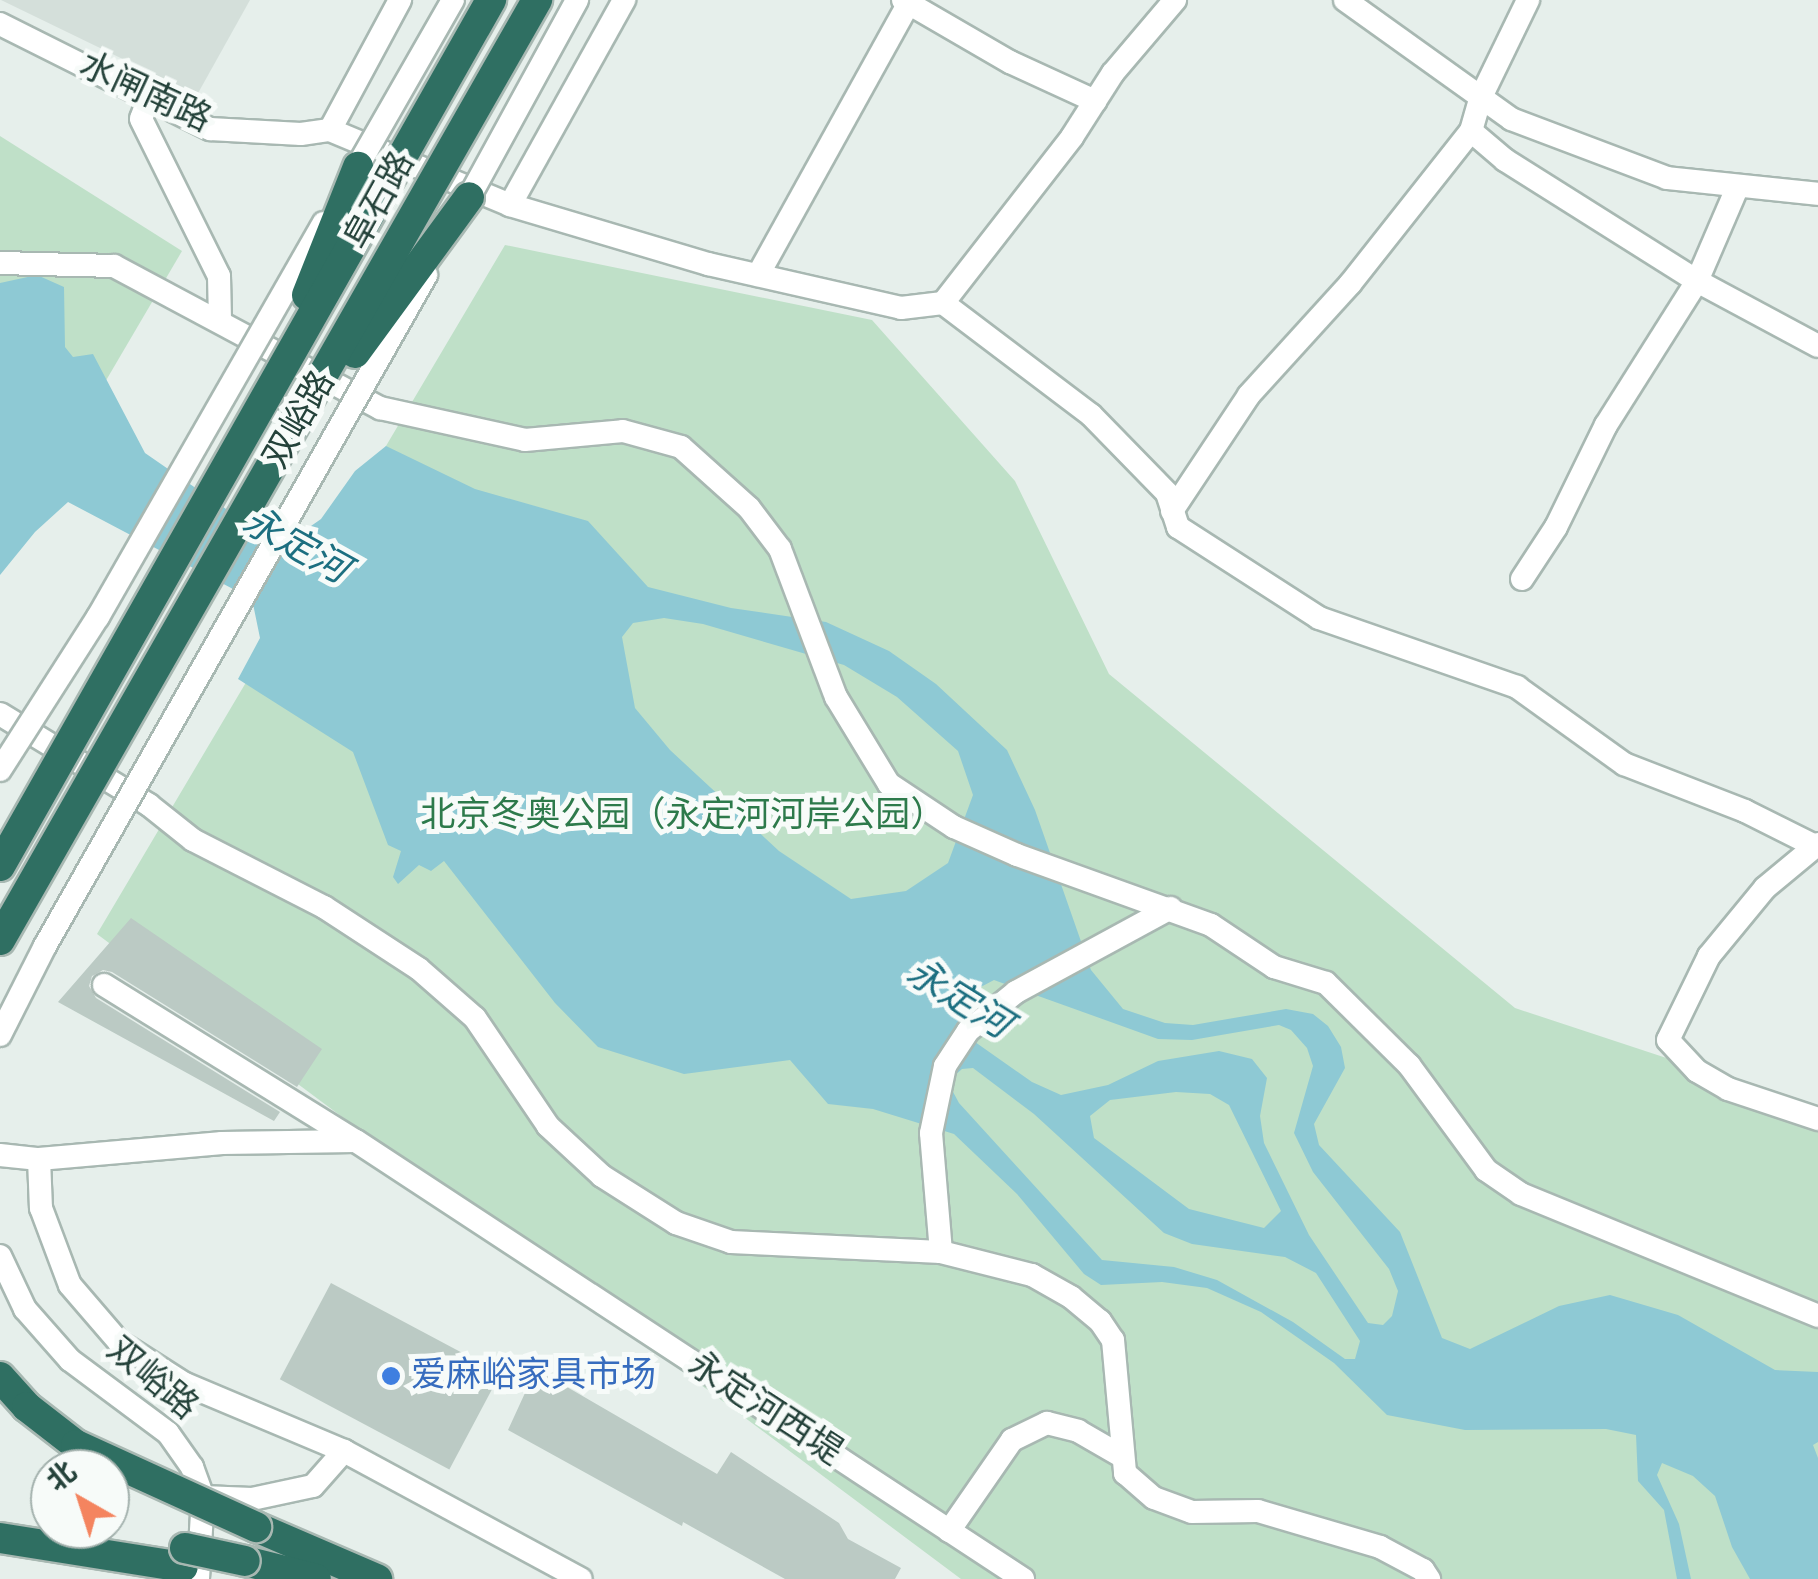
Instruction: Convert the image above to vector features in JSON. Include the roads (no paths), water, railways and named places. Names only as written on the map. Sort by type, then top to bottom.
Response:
[{"type":"highway","name":"阜石路","points":[[282,369],[491,0]]},
{"type":"highway","name":"阜石路","points":[[290,438],[536,0]]},
{"type":"highway","points":[[282,369],[324,246],[358,167]]},
{"type":"highway","points":[[290,438],[469,197]]},
{"type":"highway","name":"双峪路","points":[[0,866],[282,369]]},
{"type":"highway","name":"双峪路","points":[[0,940],[290,438]]},
{"type":"highway","points":[[0,1376],[27,1407],[76,1445],[377,1579]]},
{"type":"highway","points":[[0,1519],[30,1524]]},
{"type":"highway","points":[[0,1538],[316,1579]]},
{"type":"highway","points":[[130,1548],[189,1565]]},
{"type":"street","points":[[400,0],[330,130],[510,205],[758,275],[901,308],[943,303],[1092,415],[1167,493],[1178,527],[1319,618],[1517,687],[1624,764],[1816,846],[1765,888],[1709,956],[1668,1040],[1697,1071],[1728,1089],[1818,1119]]},
{"type":"street","points":[[0,770],[98,618],[452,0]]},
{"type":"street","name":"双峪路","points":[[0,1035],[55,928],[577,0]]},
{"type":"street","points":[[510,205],[624,0]]},
{"type":"street","points":[[943,303],[1175,0]]},
{"type":"street","points":[[1346,0],[1512,119],[1667,178],[1818,194]]},
{"type":"street","points":[[1172,511],[1249,395],[1350,284],[1471,131],[1481,97],[1528,0]]},
{"type":"street","points":[[758,275],[906,2],[1010,62],[1095,101]]},
{"type":"street","name":"水闸南路","points":[[0,24],[210,129],[301,134],[330,130]]},
{"type":"street","points":[[148,98],[140,120],[219,276],[220,321]]},
{"type":"street","points":[[1471,131],[1505,160],[1697,281],[1818,346]]},
{"type":"street","points":[[1522,579],[1556,527],[1606,425],[1697,281],[1738,186]]},
{"type":"street","points":[[0,263],[114,266],[380,408],[524,440],[623,431],[681,447],[724,484],[780,549],[836,697],[889,784],[954,827],[1210,924],[1274,966],[1326,984],[1409,1065],[1486,1170],[1520,1194],[1818,1316]]},
{"type":"street","points":[[0,714],[149,805],[193,840],[296,891],[419,969],[475,1018],[548,1126],[602,1176],[676,1223],[731,1242],[942,1252],[1032,1276],[1071,1297],[1100,1321],[1114,1340],[1124,1473],[1154,1498],[1192,1512],[1258,1511],[1380,1547],[1422,1570],[1429,1579]]},
{"type":"street","points":[[942,1252],[930,1133],[945,1066],[968,1031],[1016,992],[1171,908]]},
{"type":"street","name":"永定河西堤","points":[[104,984],[356,1141],[1023,1579]]},
{"type":"street","points":[[0,1154],[40,1160],[222,1143],[356,1141]]},
{"type":"street","points":[[40,1160],[42,1208],[70,1285],[119,1342],[185,1384],[344,1450],[581,1579]]},
{"type":"street","name":"双峪路","points":[[0,1257],[25,1309],[70,1360],[168,1433],[192,1467],[203,1497],[189,1565]]},
{"type":"street","points":[[949,1531],[1012,1440],[1047,1424],[1078,1431],[1123,1457]]},
{"type":"street","points":[[203,1497],[252,1499],[312,1486],[344,1450]]},
{"type":"water","name":"永定河","points":[[37,275],[64,287],[65,347],[73,357],[93,354],[145,453],[281,547],[321,519],[355,471],[386,446],[475,489],[588,521],[648,587],[731,608],[826,622],[889,651],[936,684],[1007,750],[1035,810],[1091,970],[1123,1009],[1165,1023],[1193,1025],[1286,1009],[1313,1014],[1328,1026],[1341,1047],[1345,1068],[1314,1124],[1319,1145],[1400,1232],[1442,1338],[1470,1349],[1559,1306],[1610,1295],[1678,1315],[1775,1370],[1818,1372],[1818,1442],[1813,1445],[1818,1458],[1818,1579],[1750,1579],[1732,1547],[1715,1496],[1693,1476],[1662,1463],[1657,1475],[1679,1524],[1691,1579],[1677,1579],[1664,1510],[1638,1481],[1636,1435],[1606,1429],[1465,1430],[1387,1415],[1334,1363],[1261,1312],[1207,1288],[1162,1282],[1101,1285],[1084,1274],[1017,1194],[954,1134],[873,1109],[828,1104],[790,1060],[684,1074],[598,1047],[555,1003],[444,861],[431,871],[419,865],[398,884],[393,877],[401,851],[388,845],[353,752],[238,679],[260,638],[252,599],[68,502],[35,532],[0,575],[0,283]],"holes":[[[664,618],[703,624],[844,665],[897,697],[958,751],[973,795],[948,863],[906,891],[851,899],[779,851],[670,750],[635,708],[622,637],[633,623]],[[994,980],[1158,1039],[1192,1040],[1279,1025],[1291,1030],[1307,1048],[1313,1066],[1294,1133],[1313,1172],[1389,1269],[1398,1291],[1392,1316],[1383,1325],[1368,1323],[1309,1235],[1264,1143],[1260,1116],[1267,1078],[1252,1059],[1219,1051],[1158,1061],[1108,1085],[1061,1095],[1032,1082],[958,1030],[958,1013],[975,990]],[[973,1068],[1034,1114],[1164,1233],[1192,1244],[1285,1257],[1316,1273],[1360,1341],[1355,1359],[1345,1359],[1293,1322],[1217,1280],[1174,1267],[1102,1260],[959,1103],[952,1090],[954,1076],[962,1069]],[[1176,1092],[1210,1094],[1229,1105],[1281,1211],[1264,1228],[1189,1209],[1094,1138],[1090,1116],[1110,1100]]]},
{"type":"place","name":"爱麻峪家具市场","points":[[391,1376]]},
{"type":"park label","name":"北京冬奥公园（永定河河岸公园）","points":[[683,816]]}]
